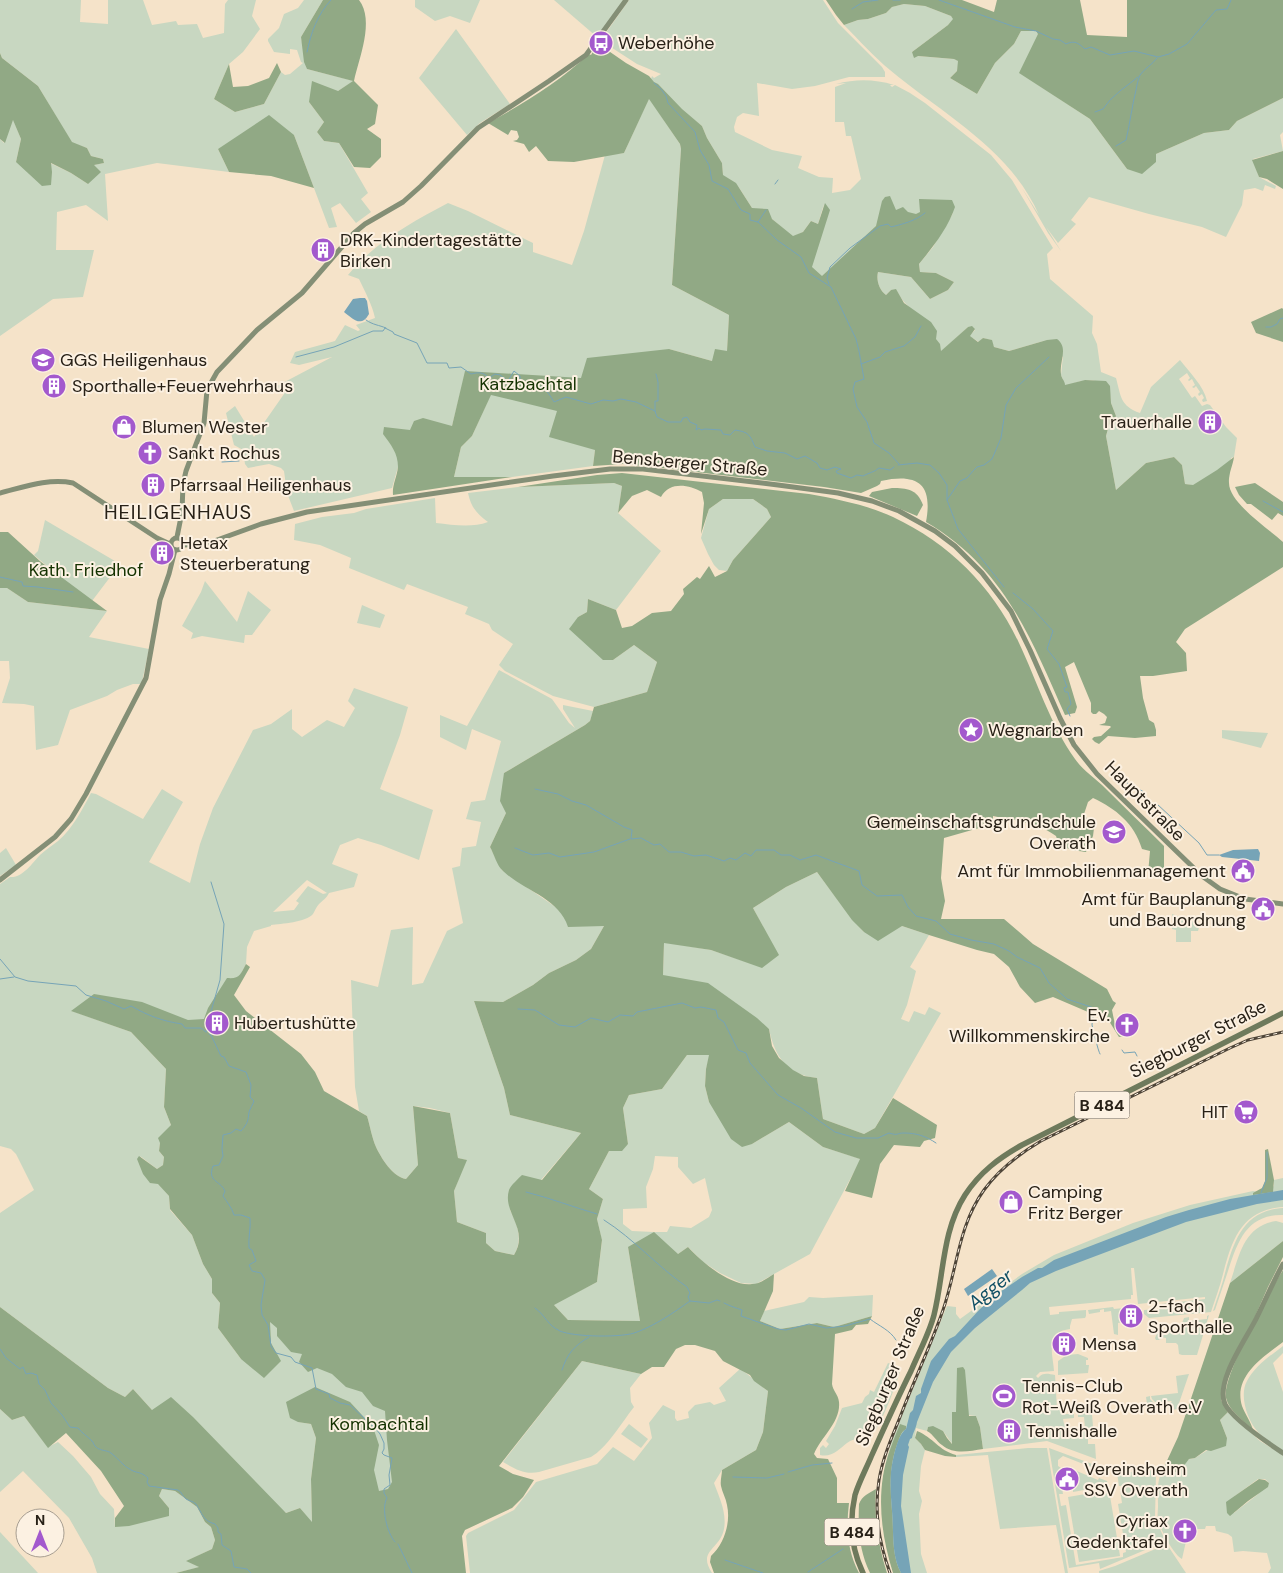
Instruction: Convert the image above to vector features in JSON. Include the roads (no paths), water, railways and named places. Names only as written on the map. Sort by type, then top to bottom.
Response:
[{"type":"main road","points":[[177,537],[182,512],[183,484],[186,471],[204,423],[208,390],[216,372],[256,330],[302,293],[354,233],[365,224],[403,202],[482,125],[586,55],[626,0]]},
{"type":"main road","name":"Bensberger Straße","points":[[183,545],[206,544],[261,524],[307,512],[610,469],[643,469],[838,493],[881,504],[916,520],[955,546],[982,572],[1011,611],[1060,718]]},
{"type":"main road","points":[[0,492],[43,482],[58,480],[73,482],[157,538],[170,544],[171,548],[175,550]]},
{"type":"main road","points":[[170,544],[172,539],[177,537]]},
{"type":"main road","points":[[175,550],[180,549],[183,545],[181,539],[177,537]]},
{"type":"main road","points":[[0,880],[55,837],[79,807],[142,687],[150,662],[160,600],[175,550]]},
{"type":"main road","name":"Hauptstraße","points":[[1060,718],[1074,745],[1097,774],[1208,880],[1220,889],[1236,896],[1283,904]]},
{"type":"main road","name":"Siegburger Straße","points":[[863,1573],[854,1550],[852,1538],[853,1508],[857,1489],[931,1326],[950,1228],[965,1195],[982,1172],[1000,1158],[1022,1145],[1283,1013]]},
{"type":"main road","points":[[1283,1264],[1236,1355],[1225,1383],[1223,1397],[1232,1413],[1256,1434],[1283,1453]]},
{"type":"water","points":[[365,298],[367,301],[369,314],[363,321],[357,321],[344,312],[353,299]]},
{"type":"water","points":[[1258,849],[1260,853],[1259,861],[1222,857],[1219,855],[1233,850]]},
{"type":"water","name":"Agger","points":[[1283,1190],[1283,1200],[1257,1204],[1186,1222],[1056,1271],[1030,1283],[975,1328],[951,1352],[933,1382],[908,1445],[903,1475],[901,1506],[911,1573],[901,1573],[896,1559],[894,1543],[891,1487],[893,1462],[900,1437],[906,1429],[916,1396],[921,1393],[931,1361],[949,1339],[955,1336],[997,1294],[1022,1277],[1054,1260],[1166,1217],[1230,1199]]},
{"type":"water","points":[[992,1269],[997,1276],[968,1296],[964,1289]]},
{"type":"waterway","points":[[307,52],[315,24],[331,0]]},
{"type":"waterway","points":[[852,9],[863,2],[878,0]]},
{"type":"waterway","points":[[893,0],[900,0]]},
{"type":"waterway","points":[[939,0],[1015,27],[1036,31],[1066,44],[1076,43],[1085,49],[1091,47],[1110,55],[1134,51],[1158,57],[1169,54],[1187,44],[1216,10],[1227,9],[1231,0]]},
{"type":"waterway","points":[[1116,146],[1126,140],[1140,75],[1157,58]]},
{"type":"waterway","points":[[1095,112],[1103,109],[1110,100],[1138,77]]},
{"type":"waterway","points":[[654,83],[666,96],[668,103],[695,132],[700,150],[709,165],[712,181],[728,189],[741,210],[750,214],[750,220],[758,222],[777,240],[801,257],[809,273],[831,287],[856,339],[859,351],[864,379],[855,382],[853,389],[857,407],[867,422],[874,443],[889,453],[899,464]]},
{"type":"waterway","points":[[775,184],[778,180]]},
{"type":"waterway","points":[[758,222],[766,210]]},
{"type":"waterway","points":[[829,284],[827,278],[830,267],[850,248],[880,226],[888,224],[891,227],[900,225],[925,213]]},
{"type":"waterway","points":[[1266,327],[1277,324],[1283,318]]},
{"type":"waterway","points":[[366,320],[386,328]]},
{"type":"waterway","points":[[861,364],[880,357],[885,352],[904,346],[915,337],[921,326]]},
{"type":"waterway","points":[[296,357],[334,347],[373,331],[383,331],[385,328],[394,334],[417,343],[427,363],[447,363],[449,368],[461,367],[471,374],[481,373],[489,378],[495,374],[500,375],[508,381],[514,371],[520,376],[520,384],[544,388],[554,402],[566,397],[591,404],[603,400],[613,401],[621,399],[636,402],[655,411],[657,417],[668,422],[681,422],[683,418],[687,417],[690,422],[697,425],[696,430],[699,428],[701,430],[721,430],[723,434],[730,435],[735,430],[743,432],[750,437],[755,447],[767,451],[785,453],[797,459],[805,456],[817,463],[820,468],[827,470],[835,467],[841,469],[836,471],[837,473],[851,478],[857,475],[863,476],[879,468],[890,470],[894,467]]},
{"type":"waterway","points":[[947,500],[960,481],[967,478],[977,467],[984,465],[992,459],[1001,438],[1006,405],[1016,388],[1049,357]]},
{"type":"waterway","points":[[655,411],[655,401],[658,401],[656,374]]},
{"type":"waterway","points":[[222,462],[239,461]]},
{"type":"waterway","points":[[898,465],[917,463],[930,465],[939,473],[947,485],[947,500],[958,529],[1004,587]]},
{"type":"waterway","points":[[1263,501],[1283,512]]},
{"type":"waterway","points":[[0,577],[22,582],[23,586],[73,592]]},
{"type":"waterway","points":[[1013,593],[1033,609],[1053,631],[1047,649],[1059,664],[1067,687],[1064,688],[1065,692],[1068,692],[1071,704],[1067,709],[1070,716]]},
{"type":"waterway","points":[[1116,777],[1144,792]]},
{"type":"waterway","points":[[535,789],[558,794],[586,805],[632,830],[631,839],[641,838],[654,845],[660,844],[669,852],[681,852],[694,856],[706,855],[724,861],[730,858],[736,860],[745,853],[751,856],[756,850],[774,850],[781,855],[790,855],[800,860],[816,855],[859,871],[862,885],[877,896],[902,895],[908,907],[916,916],[936,921],[950,934],[994,944],[1009,951],[1040,968],[1049,983],[1067,999],[1094,1008],[1092,1025],[1100,1054]]},
{"type":"waterway","points":[[1157,804],[1199,843],[1207,855],[1219,855]]},
{"type":"waterway","points":[[515,848],[533,855],[549,853],[560,857],[594,852],[630,839]]},
{"type":"waterway","points":[[206,1032],[205,1024],[210,1015],[220,980],[224,924],[211,882]]},
{"type":"waterway","points":[[0,959],[15,977],[28,981],[76,986],[86,995],[124,1009],[131,1006],[156,1018],[182,1024],[185,1028],[201,1028],[206,1032]]},
{"type":"waterway","points":[[0,979],[14,977]]},
{"type":"waterway","points":[[518,1009],[535,1010],[559,1025],[575,1027],[591,1018],[608,1022],[620,1015],[633,1016],[637,1012],[682,1003],[695,1008],[701,1007],[716,1010],[718,1018],[724,1022],[738,1050],[746,1053],[750,1063],[778,1095],[801,1108],[835,1132],[856,1138],[878,1138],[889,1133],[904,1133],[925,1137],[936,1143]]},
{"type":"waterway","points":[[209,1034],[229,1066],[246,1072],[251,1085],[250,1097],[254,1101],[247,1122],[241,1131],[236,1129],[231,1133],[223,1135],[223,1156],[219,1165],[213,1166],[212,1175],[223,1187],[225,1191],[223,1196],[234,1215],[250,1218],[249,1248],[252,1250],[256,1261],[249,1265],[252,1271],[261,1273],[265,1280],[261,1305],[262,1315],[268,1325],[271,1346],[276,1353],[291,1357],[295,1362],[312,1368],[316,1389],[329,1394],[330,1398],[340,1403],[350,1405],[380,1434],[384,1443],[382,1453],[392,1458],[389,1475],[390,1485],[384,1489],[384,1493],[387,1498],[385,1502],[386,1520],[395,1542]]},
{"type":"waterway","points":[[1122,1050],[1124,1053],[1135,1052],[1137,1056]]},
{"type":"waterway","points":[[1261,1193],[1267,1178],[1267,1152]]},
{"type":"waterway","points":[[526,1192],[597,1214]]},
{"type":"waterway","points":[[604,1220],[687,1287],[690,1293],[688,1297],[690,1301]]},
{"type":"waterway","points":[[535,1308],[552,1326],[560,1331],[576,1335],[610,1336],[630,1334],[644,1329],[690,1301],[709,1303],[717,1300],[720,1301]]},
{"type":"waterway","points":[[724,1303],[742,1310],[741,1316],[786,1330],[809,1324],[826,1328],[845,1326],[870,1319],[888,1331],[896,1340]]},
{"type":"waterway","points":[[562,1370],[566,1359],[572,1351],[589,1337]]},
{"type":"waterway","points":[[0,1349],[6,1358],[20,1369],[23,1367],[26,1374],[37,1375],[39,1384],[45,1390],[51,1403],[70,1427],[78,1428],[95,1446],[114,1455],[128,1468],[148,1478],[149,1486],[178,1490],[186,1499],[194,1502],[205,1519],[215,1524],[218,1528],[218,1532],[221,1534],[222,1545],[231,1551],[234,1567],[247,1569],[251,1573]]},
{"type":"waterway","points":[[788,1472],[812,1465],[832,1463]]},
{"type":"waterway","points":[[733,1477],[767,1478],[784,1474]]},
{"type":"waterway","points":[[398,1544],[412,1573]]},
{"type":"waterway","points":[[808,1572],[843,1549]]},
{"type":"waterway","points":[[725,1560],[763,1573]]},
{"type":"railway","points":[[890,1573],[880,1539],[877,1516],[881,1471],[892,1437],[943,1310],[963,1233],[975,1204],[984,1190],[996,1175],[1025,1151],[1041,1141],[1230,1048],[1248,1040],[1283,1032]]},
{"type":"place","name":"Weberhöhe","points":[[601,43]]},
{"type":"place","name":"DRK-Kindertagestätte Birken","points":[[323,250]]},
{"type":"place","name":"GGS Heiligenhaus","points":[[43,360]]},
{"type":"place","name":"Sporthalle+Feuerwehrhaus","points":[[54,386]]},
{"type":"place","name":"Trauerhalle","points":[[1210,422]]},
{"type":"place","name":"Blumen Wester","points":[[124,427]]},
{"type":"place","name":"Sankt Rochus","points":[[150,453]]},
{"type":"place","name":"Pfarrsaal Heiligenhaus","points":[[153,485]]},
{"type":"place","name":"Hetax Steuerberatung","points":[[162,553]]},
{"type":"place","name":"Wegnarben","points":[[971,730]]},
{"type":"place","name":"Gemeinschaftsgrundschule Overath","points":[[1114,832]]},
{"type":"place","name":"Amt für Immobilienmanagement","points":[[1243,871]]},
{"type":"place","name":"Amt für Bauplanung und Bauordnung","points":[[1263,909]]},
{"type":"place","name":"Hubertushütte","points":[[217,1023]]},
{"type":"place","name":"Ev. Willkommenskirche","points":[[1127,1025]]},
{"type":"place","name":"HIT","points":[[1246,1112]]},
{"type":"place","name":"Camping Fritz Berger","points":[[1011,1202]]},
{"type":"place","name":"2-fach Sporthalle","points":[[1131,1316]]},
{"type":"place","name":"Mensa","points":[[1064,1344]]},
{"type":"place","name":"Tennis-Club Rot-Weiß Overath e.V","points":[[1004,1396]]},
{"type":"place","name":"Tennishalle","points":[[1009,1431]]},
{"type":"place","name":"Vereinsheim SSV Overath","points":[[1067,1479]]},
{"type":"place","name":"Cyriax Gedenktafel","points":[[1185,1531]]},
{"type":"district","name":"HEILIGENHAUS","points":[[178,512]]},
{"type":"park label","name":"Katzbachtal","points":[[528,384]]},
{"type":"park label","name":"Kath. Friedhof","points":[[86,570]]},
{"type":"park label","name":"Kombachtal","points":[[379,1424]]}]
